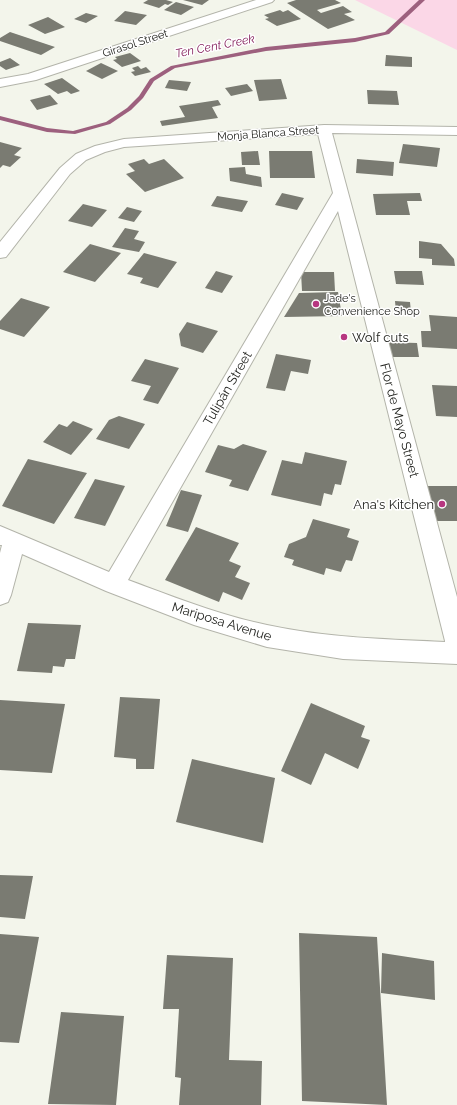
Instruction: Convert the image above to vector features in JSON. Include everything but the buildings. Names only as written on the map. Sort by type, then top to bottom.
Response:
[{"type":"street","name":"Girasol Street","points":[[0,83],[31,77],[268,0]]},
{"type":"street","name":"Monja Blanca Street","points":[[0,253],[7,237],[65,171],[81,157],[100,149],[124,143],[324,129],[457,131]]},
{"type":"street","name":"Flor de Mayo Street","points":[[324,129],[457,641]]},
{"type":"street","name":"Tulipán Street","points":[[114,584],[341,192]]},
{"type":"street","name":"Mariposa Avenue","points":[[7,538],[114,584],[202,618],[267,636],[344,648],[457,653]]},
{"type":"street","points":[[0,595],[7,538]]},
{"type":"shaded area","points":[[355,0],[457,0],[457,50]]},
{"type":"waterway","name":"Ten Cent Creek","points":[[0,118],[47,130],[73,133],[108,123],[129,109],[141,97],[152,80],[173,67],[266,49],[355,40],[387,33],[422,0]]},
{"type":"place","name":"Jade's Convenience Shop","points":[[316,304]]},
{"type":"place","name":"Wolf cuts","points":[[344,337]]},
{"type":"place","name":"Ana's Kitchen","points":[[442,504]]}]
